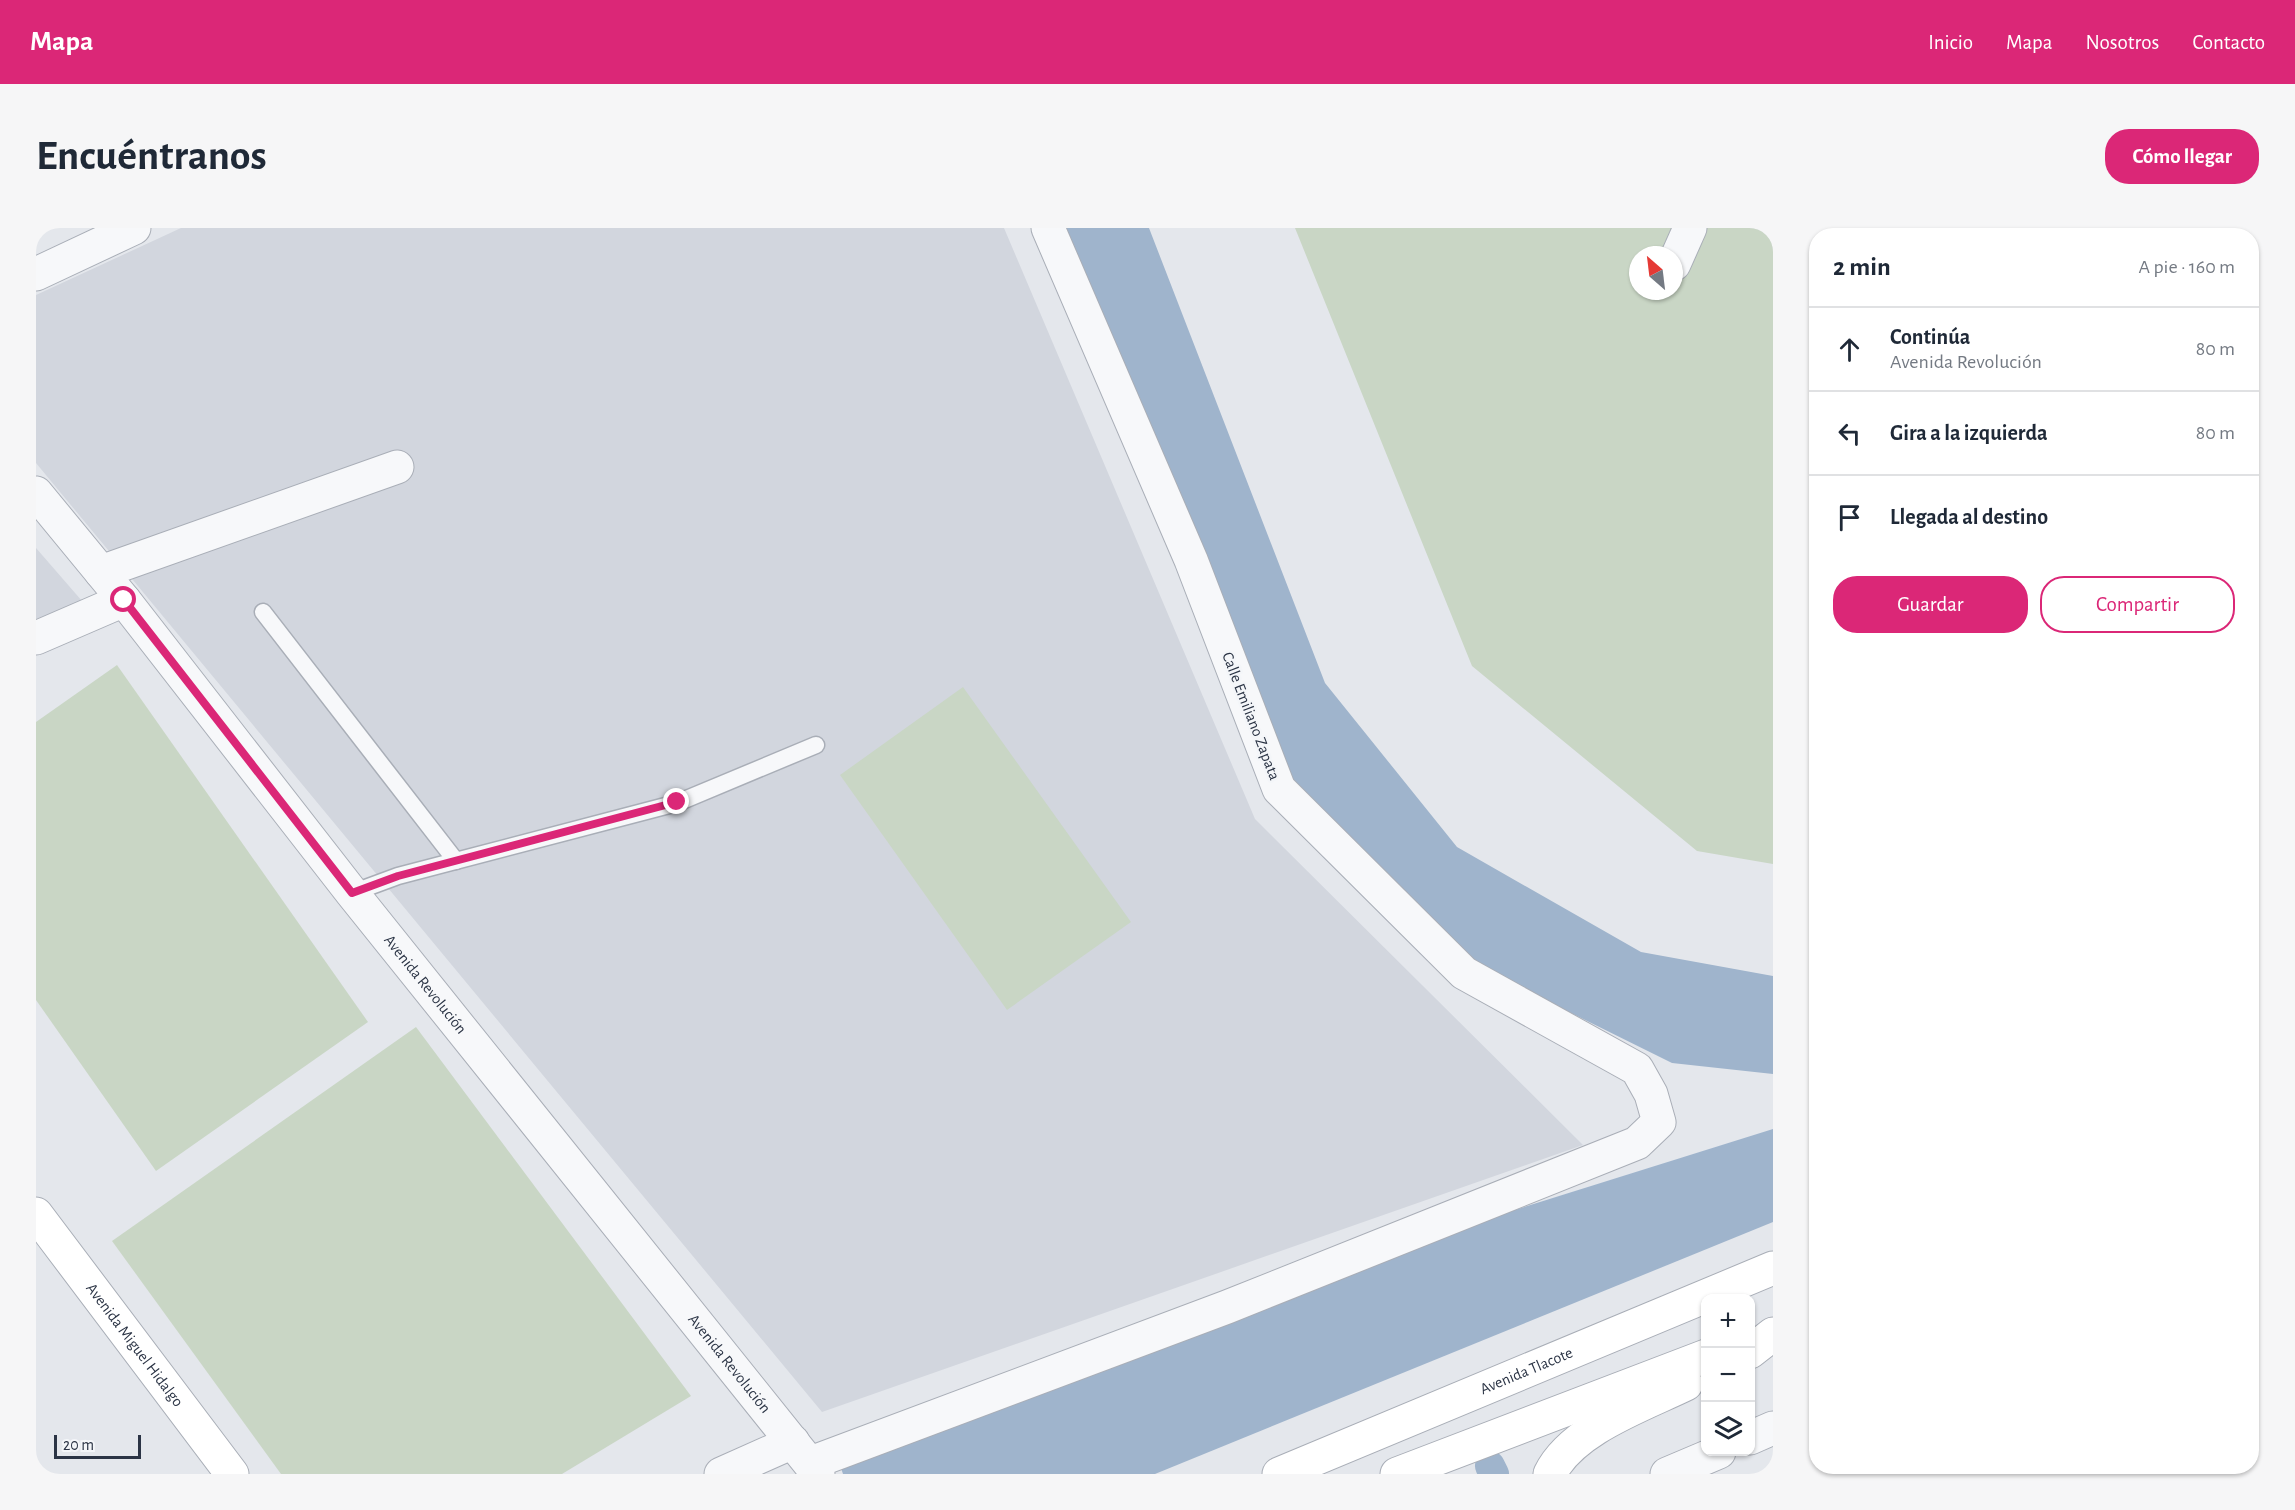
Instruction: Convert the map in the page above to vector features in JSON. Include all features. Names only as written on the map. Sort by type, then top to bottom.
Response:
[{"type":"main road","name":"Avenida Miguel Hidalgo","points":[[36,1214],[231,1474]]},
{"type":"main road","name":"Avenida Tlacote","points":[[1279,1474],[1773,1268]]},
{"type":"main road","points":[[1755,1337],[1773,1332]]},
{"type":"main road","points":[[1755,1348],[1773,1332]]},
{"type":"main road","points":[[1397,1474],[1701,1358]]},
{"type":"main road","points":[[1550,1474],[1571,1446],[1590,1431],[1701,1376]]},
{"type":"street","points":[[36,274],[134,228]]},
{"type":"street","name":"Calle Emiliano Zapata","points":[[807,1460],[1227,1307],[1637,1143],[1659,1122],[1651,1094],[1637,1069],[1464,973],[1279,789],[1191,560],[1048,228]]},
{"type":"street","points":[[1682,246],[1690,228]]},
{"type":"street","points":[[101,572],[397,466]]},
{"type":"street","name":"Avenida Revolución","points":[[36,493],[124,600],[352,893],[807,1460]]},
{"type":"street","points":[[36,638],[124,600]]},
{"type":"street","points":[[1755,1436],[1773,1428]]},
{"type":"street","points":[[1667,1474],[1710,1456]]},
{"type":"street","points":[[721,1474],[807,1460]]},
{"type":"lane","points":[[263,612],[456,861]]},
{"type":"lane","points":[[352,893],[398,876],[677,802],[816,745]]},
{"type":"shaded area","points":[[181,228],[1004,228],[1255,819],[1583,1145],[822,1412],[36,463],[36,295]]},
{"type":"shaded area","points":[[36,548],[82,601],[36,619]]},
{"type":"green space","points":[[1295,228],[1773,228],[1773,864],[1697,851],[1472,666]]},
{"type":"green space","points":[[117,665],[368,1022],[156,1171],[36,1000],[36,722]]},
{"type":"green space","points":[[963,687],[1131,922],[1007,1010],[840,775]]},
{"type":"green space","points":[[416,1027],[691,1396],[562,1474],[281,1474],[112,1241]]},
{"type":"water","points":[[1064,228],[1149,228],[1325,683],[1457,847],[1641,952],[1773,976],[1773,1074],[1672,1063],[1472,964],[1287,780]]},
{"type":"water","points":[[1773,1129],[1773,1222],[1155,1474],[843,1474],[841,1468],[1400,1246]]},
{"type":"waterway","points":[[1490,1466],[1494,1474]]},
{"type":"route","points":[[124,600],[352,893],[398,876],[677,802]]}]
